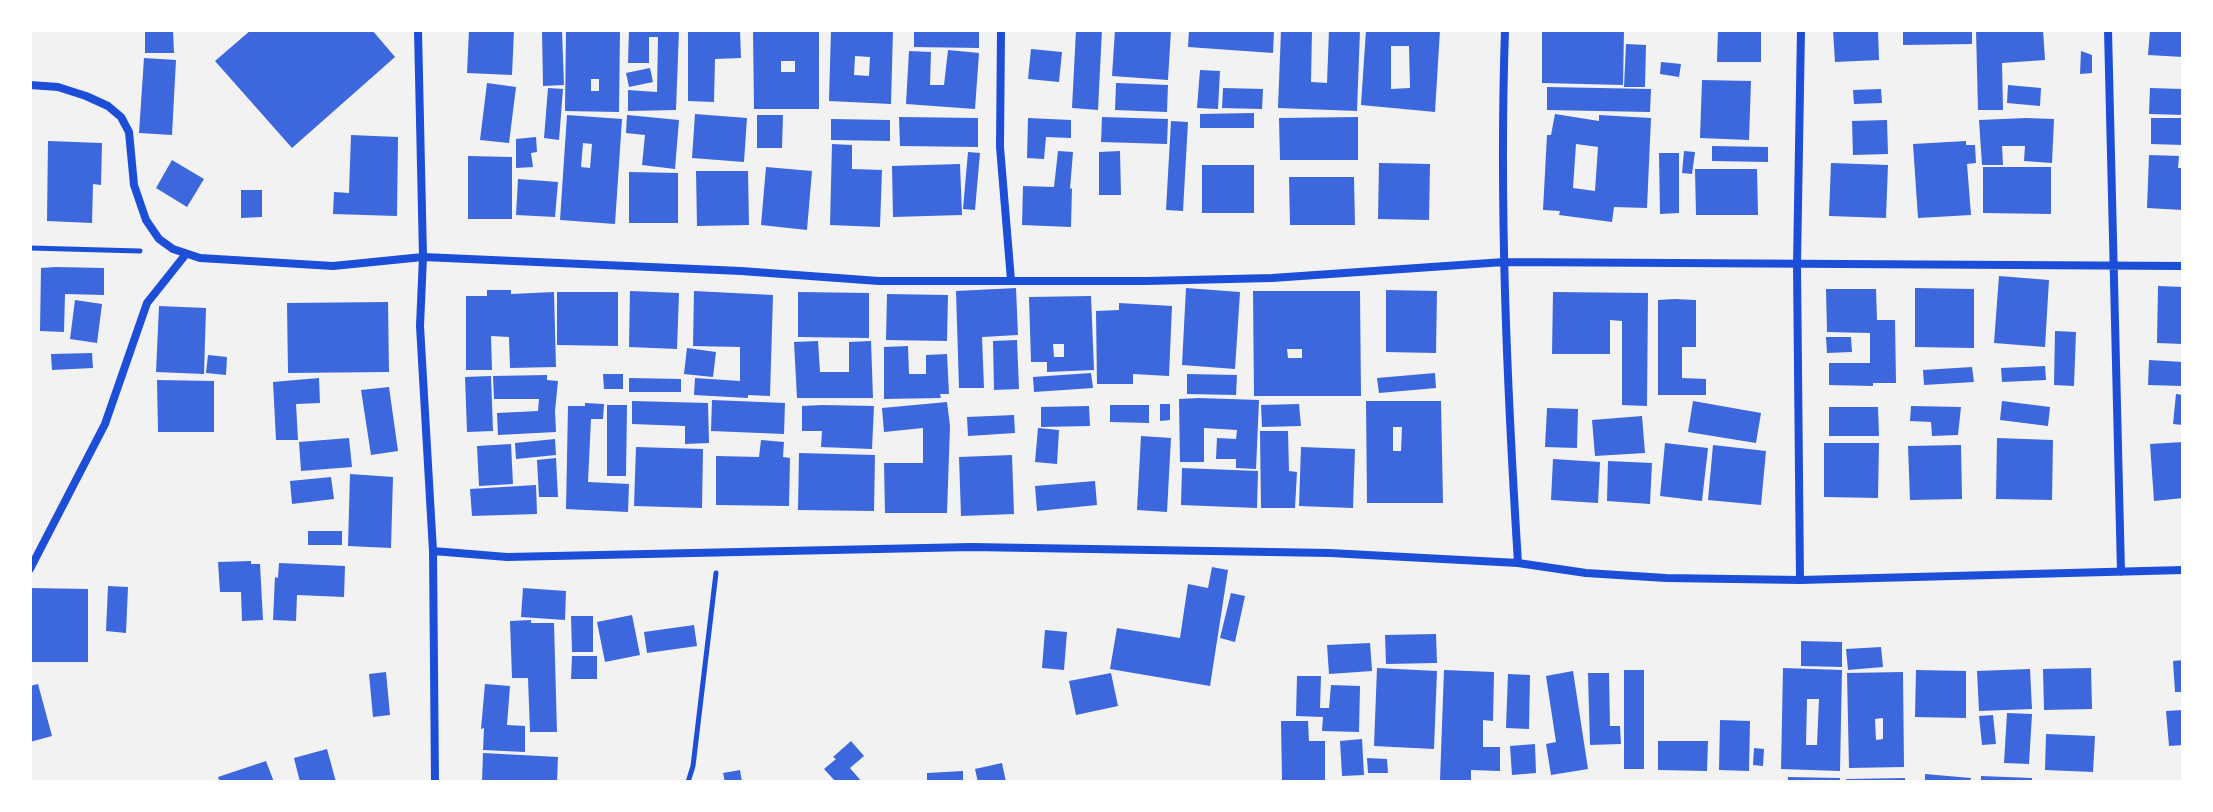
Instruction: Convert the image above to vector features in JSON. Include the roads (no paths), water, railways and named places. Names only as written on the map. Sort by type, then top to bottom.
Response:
[{"type":"street","points":[[418,30],[423,257],[420,326],[433,551],[435,782]]},
{"type":"street","points":[[1001,30],[1000,147],[1011,280]]},
{"type":"street","points":[[1505,30],[1502,119],[1504,262],[1508,408],[1518,563]]},
{"type":"street","points":[[1800,580],[1797,264],[1801,30]]},
{"type":"street","points":[[2108,30],[2121,572]]},
{"type":"street","points":[[30,85],[58,87],[86,96],[108,106],[121,117],[129,132],[134,185],[146,220],[159,239],[173,249],[200,258],[333,266],[423,257],[741,271],[879,281],[1272,278],[1504,262],[2183,266]]},
{"type":"street","points":[[30,569],[105,424],[147,303],[186,254]]},
{"type":"street","points":[[433,551],[507,557],[719,551],[1098,548],[1330,553],[1518,563],[1612,575],[1800,580],[2183,570]]}]
